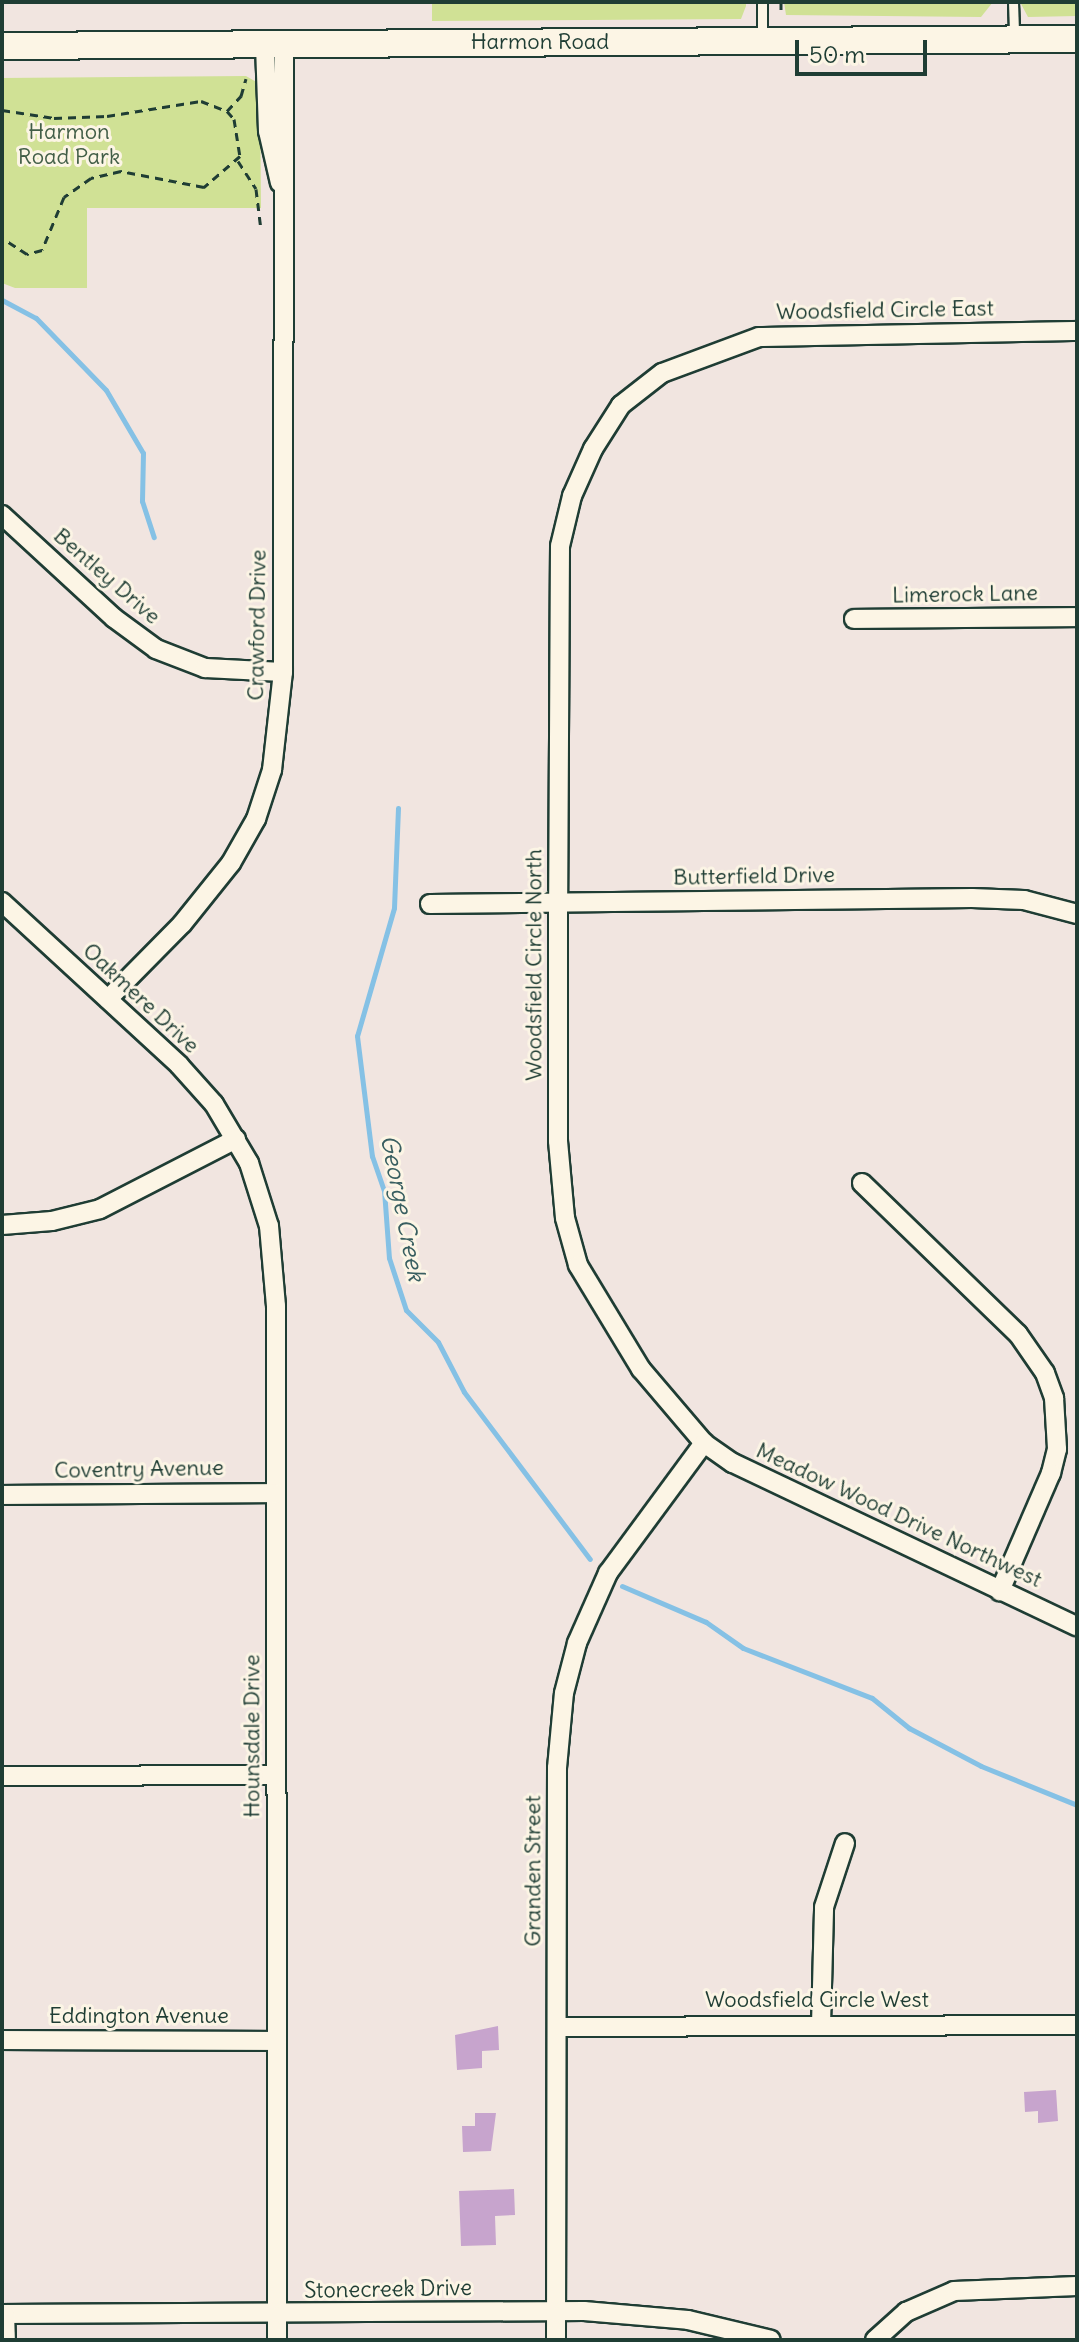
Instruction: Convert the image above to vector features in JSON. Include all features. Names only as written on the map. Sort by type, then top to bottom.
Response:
[{"type":"main road","name":"Harmon Road","points":[[2,46],[1077,39]]},
{"type":"street","name":"Crawford Drive","points":[[108,999],[182,924],[244,842],[272,770],[283,672],[284,193],[274,45]]},
{"type":"street","name":"Woodsfield Circle East","points":[[593,449],[621,405],[640,388],[709,352],[759,337],[1077,331]]},
{"type":"street","name":"Woodsfield Circle North","points":[[593,449],[572,496],[560,546],[559,1155],[570,1242],[589,1286],[641,1369],[704,1443]]},
{"type":"street","name":"Bentley Drive","points":[[2,515],[114,618],[156,649],[205,668],[283,672]]},
{"type":"street","name":"Limerock Lane","points":[[854,619],[1077,617]]},
{"type":"street","name":"Butterfield Drive","points":[[430,904],[972,898],[1049,904],[1077,914]]},
{"type":"street","name":"Oakmere Drive","points":[[2,902],[197,1084],[236,1139]]},
{"type":"street","points":[[2,1225],[52,1221],[100,1209],[236,1139]]},
{"type":"street","name":"Hounsdale Drive","points":[[236,1139],[261,1193],[274,1262],[277,2340]]},
{"type":"street","points":[[862,1183],[1018,1334],[1045,1373],[1054,1398],[1057,1449],[1051,1473],[1000,1591]]},
{"type":"street","name":"Meadow Wood Drive Northwest","points":[[704,1443],[768,1482],[1077,1626]]},
{"type":"street","name":"Granden Street","points":[[556,2340],[557,1768],[570,1668],[608,1573],[704,1443]]},
{"type":"street","name":"Coventry Avenue","points":[[2,1495],[276,1493]]},
{"type":"street","points":[[2,1776],[276,1775]]},
{"type":"street","points":[[821,2025],[824,1907],[845,1843]]},
{"type":"street","name":"Woodsfield Circle West","points":[[557,2027],[1077,2025]]},
{"type":"street","name":"Eddington Avenue","points":[[2,2040],[277,2041]]},
{"type":"street","points":[[875,2340],[906,2312],[954,2291],[1077,2286]]},
{"type":"street","name":"Stonecreek Drive","points":[[4,2314],[555,2311],[688,2320],[771,2340]]},
{"type":"street","points":[[4,2314],[6,2340]]},
{"type":"lane","points":[[762,2],[762,41]]},
{"type":"lane","points":[[1013,2],[1014,39]]},
{"type":"path","points":[[781,2],[781,12]]},
{"type":"path","points":[[227,111],[241,96],[246,79]]},
{"type":"path","points":[[2,110],[54,118],[107,116],[201,101],[227,111],[238,128],[238,161],[256,189],[261,227]]},
{"type":"path","points":[[2,238],[27,254],[42,250],[64,197],[91,178],[121,171],[204,187],[238,161]]},
{"type":"green space","points":[[432,2],[746,2],[746,6],[741,19],[432,21]]},
{"type":"green space","points":[[784,2],[993,2],[981,17],[786,15]]},
{"type":"green space","points":[[1020,2],[1077,2],[1077,16],[1028,17]]},
{"type":"green space","name":"Harmon Road Park","points":[[246,76],[258,83],[260,91],[261,208],[87,208],[87,288],[15,288],[2,283],[2,78]]},
{"type":"building","points":[[498,2026],[499,2050],[482,2051],[482,2068],[457,2070],[455,2035]]},
{"type":"building","points":[[1056,2090],[1058,2121],[1038,2123],[1038,2111],[1025,2112],[1024,2092]]},
{"type":"building","points":[[475,2113],[496,2113],[491,2151],[463,2152],[462,2126],[475,2126]]},
{"type":"building","points":[[514,2189],[515,2215],[495,2216],[496,2245],[461,2246],[459,2191]]},
{"type":"waterway","name":"George Creek","points":[[2,300],[36,318],[106,390],[143,453],[142,501],[154,537]]},
{"type":"waterway","name":"George Creek","points":[[398,808],[394,908],[357,1036],[372,1156],[384,1190],[389,1258],[406,1310],[438,1342],[464,1392],[590,1559]]},
{"type":"waterway","points":[[622,1586],[706,1622],[743,1648],[872,1698],[909,1728],[981,1766],[1077,1805]]}]
